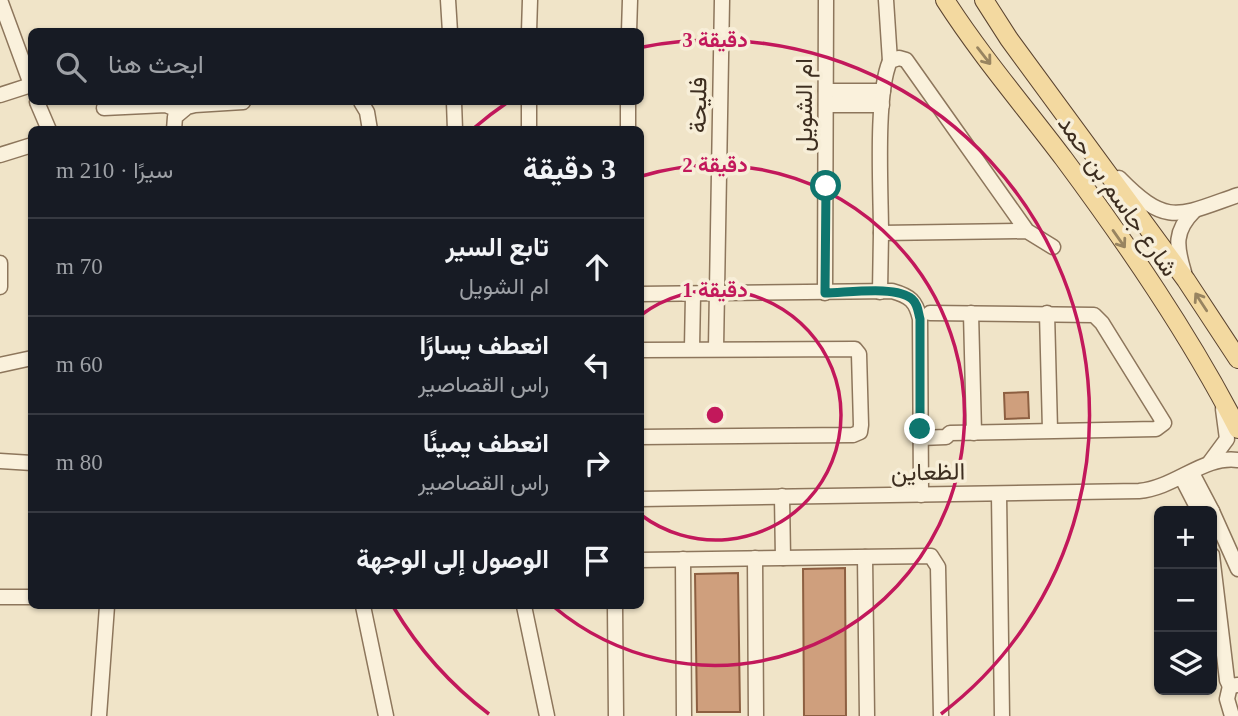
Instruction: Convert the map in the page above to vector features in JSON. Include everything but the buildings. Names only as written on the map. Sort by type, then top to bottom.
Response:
[{"type":"main road","name":"شارع جاسم بن حمد","points":[[945,0],[972,41],[1072,171],[1163,303],[1238,429]]},
{"type":"main road","name":"شارع جاسم بن حمد","points":[[984,0],[1186,280],[1238,359]]},
{"type":"street","points":[[0,0],[28,78]]},
{"type":"street","points":[[448,0],[450,28]]},
{"type":"street","points":[[530,0],[530,28]]},
{"type":"street","points":[[629,28],[630,0]]},
{"type":"street","name":"فليحة","points":[[716,348],[722,0]]},
{"type":"street","name":"ام الشويل","points":[[825,293],[827,0]]},
{"type":"street","points":[[880,292],[883,98],[890,61],[886,0]]},
{"type":"street","points":[[890,61],[899,58],[906,60],[1027,231],[1053,247]]},
{"type":"street","points":[[0,95],[28,87]]},
{"type":"street","points":[[826,98],[883,98]]},
{"type":"street","points":[[38,105],[47,126]]},
{"type":"street","points":[[104,108],[166,105],[180,111]]},
{"type":"street","points":[[174,126],[175,117],[180,111],[195,105]]},
{"type":"street","points":[[363,105],[369,126]]},
{"type":"street","points":[[454,105],[456,126]]},
{"type":"street","points":[[529,105],[529,126]]},
{"type":"street","points":[[628,105],[628,126]]},
{"type":"street","points":[[0,155],[28,146]]},
{"type":"street","points":[[1100,159],[1144,204],[1171,215],[1238,195]]},
{"type":"street","points":[[1186,280],[1177,238],[1182,223],[1195,210]]},
{"type":"street","points":[[881,233],[1027,231]]},
{"type":"street","points":[[0,264],[0,286]]},
{"type":"street","points":[[644,294],[904,294],[917,304],[920,319],[920,495]]},
{"type":"street","points":[[692,348],[693,295]]},
{"type":"street","points":[[920,434],[946,437],[950,433],[974,432],[1156,429],[1164,423],[1099,319],[1088,313],[930,313]]},
{"type":"street","points":[[971,313],[974,432]]},
{"type":"street","points":[[1047,313],[1050,430]]},
{"type":"street","points":[[644,350],[855,349],[859,354],[860,432],[853,435],[644,437]]},
{"type":"street","points":[[0,365],[28,359]]},
{"type":"street","name":"الظعاين","points":[[1209,463],[1227,439],[1221,397]]},
{"type":"street","name":"الظعاين","points":[[644,499],[1139,491],[1160,489],[1209,463],[1238,460]]},
{"type":"street","points":[[0,461],[28,463]]},
{"type":"street","points":[[1187,475],[1197,506]]},
{"type":"street","points":[[1187,475],[1209,506]]},
{"type":"street","points":[[999,494],[1002,716]]},
{"type":"street","points":[[786,496],[788,558]]},
{"type":"street","points":[[1217,535],[1238,569]]},
{"type":"street","points":[[644,561],[926,555],[937,563],[941,716]]},
{"type":"street","points":[[864,557],[867,716]]},
{"type":"street","points":[[755,558],[757,716]]},
{"type":"street","points":[[683,559],[684,716]]},
{"type":"street","points":[[1214,569],[1234,685],[1227,699],[1232,716]]},
{"type":"street","points":[[0,597],[28,597]]},
{"type":"street","points":[[99,716],[107,609]]},
{"type":"street","points":[[364,609],[386,716]]},
{"type":"street","points":[[525,609],[547,716]]},
{"type":"street","points":[[615,609],[616,716]]},
{"type":"route","points":[[826,186],[825,293],[892,291],[904,294],[917,304],[920,319],[920,429]]}]
